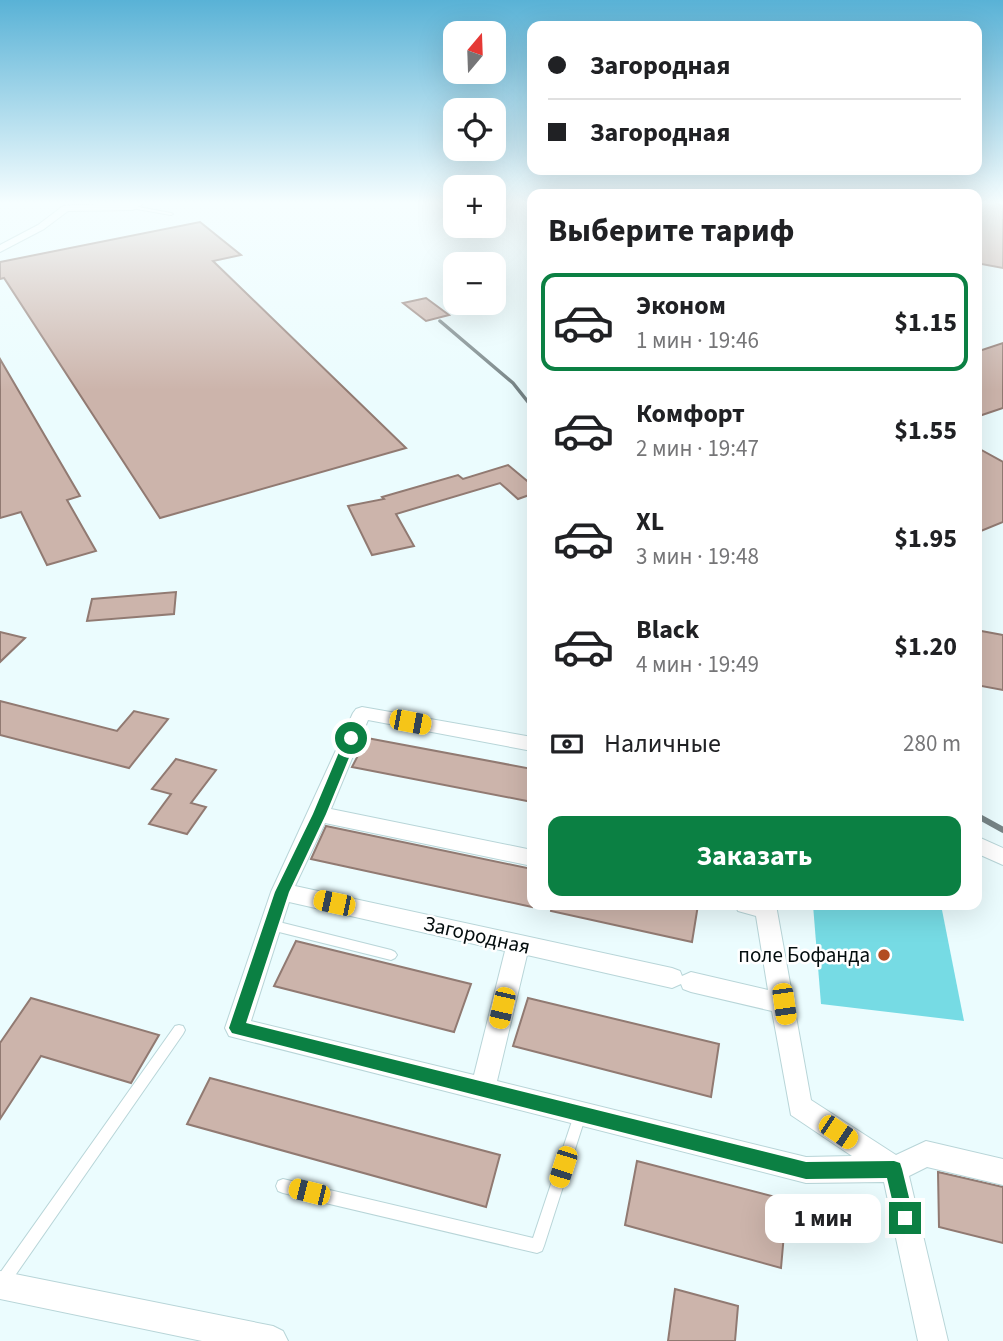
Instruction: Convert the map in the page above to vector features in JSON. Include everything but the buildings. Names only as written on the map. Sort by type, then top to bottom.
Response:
[{"type":"street","points":[[527,743],[362,713],[282,892],[237,1028],[806,1170],[894,1169],[926,1154],[1003,1172]]},
{"type":"street","points":[[319,814],[527,857]]},
{"type":"street","points":[[982,847],[1003,857]]},
{"type":"street","name":"Загородная","points":[[282,892],[784,1004]]},
{"type":"street","points":[[760,910],[784,1004],[800,1107],[894,1169],[933,1341]]},
{"type":"street","points":[[483,1089],[518,944]]},
{"type":"street","points":[[0,1285],[273,1341]]},
{"type":"lane","points":[[271,925],[391,955]]},
{"type":"lane","points":[[0,1285],[179,1030]]},
{"type":"lane","points":[[283,1185],[537,1247],[581,1114]]},
{"type":"shaded area","name":"поле Бофанда","points":[[813,910],[942,910],[964,1021],[821,1004]]},
{"type":"railway","points":[[440,321],[513,383],[527,401]]},
{"type":"railway","points":[[982,818],[1003,830]]},
{"type":"place","name":"поле Бофанда","points":[[884,955]]},
{"type":"route","points":[[351,738],[282,892],[237,1028],[806,1170],[894,1169],[905,1218]]}]
